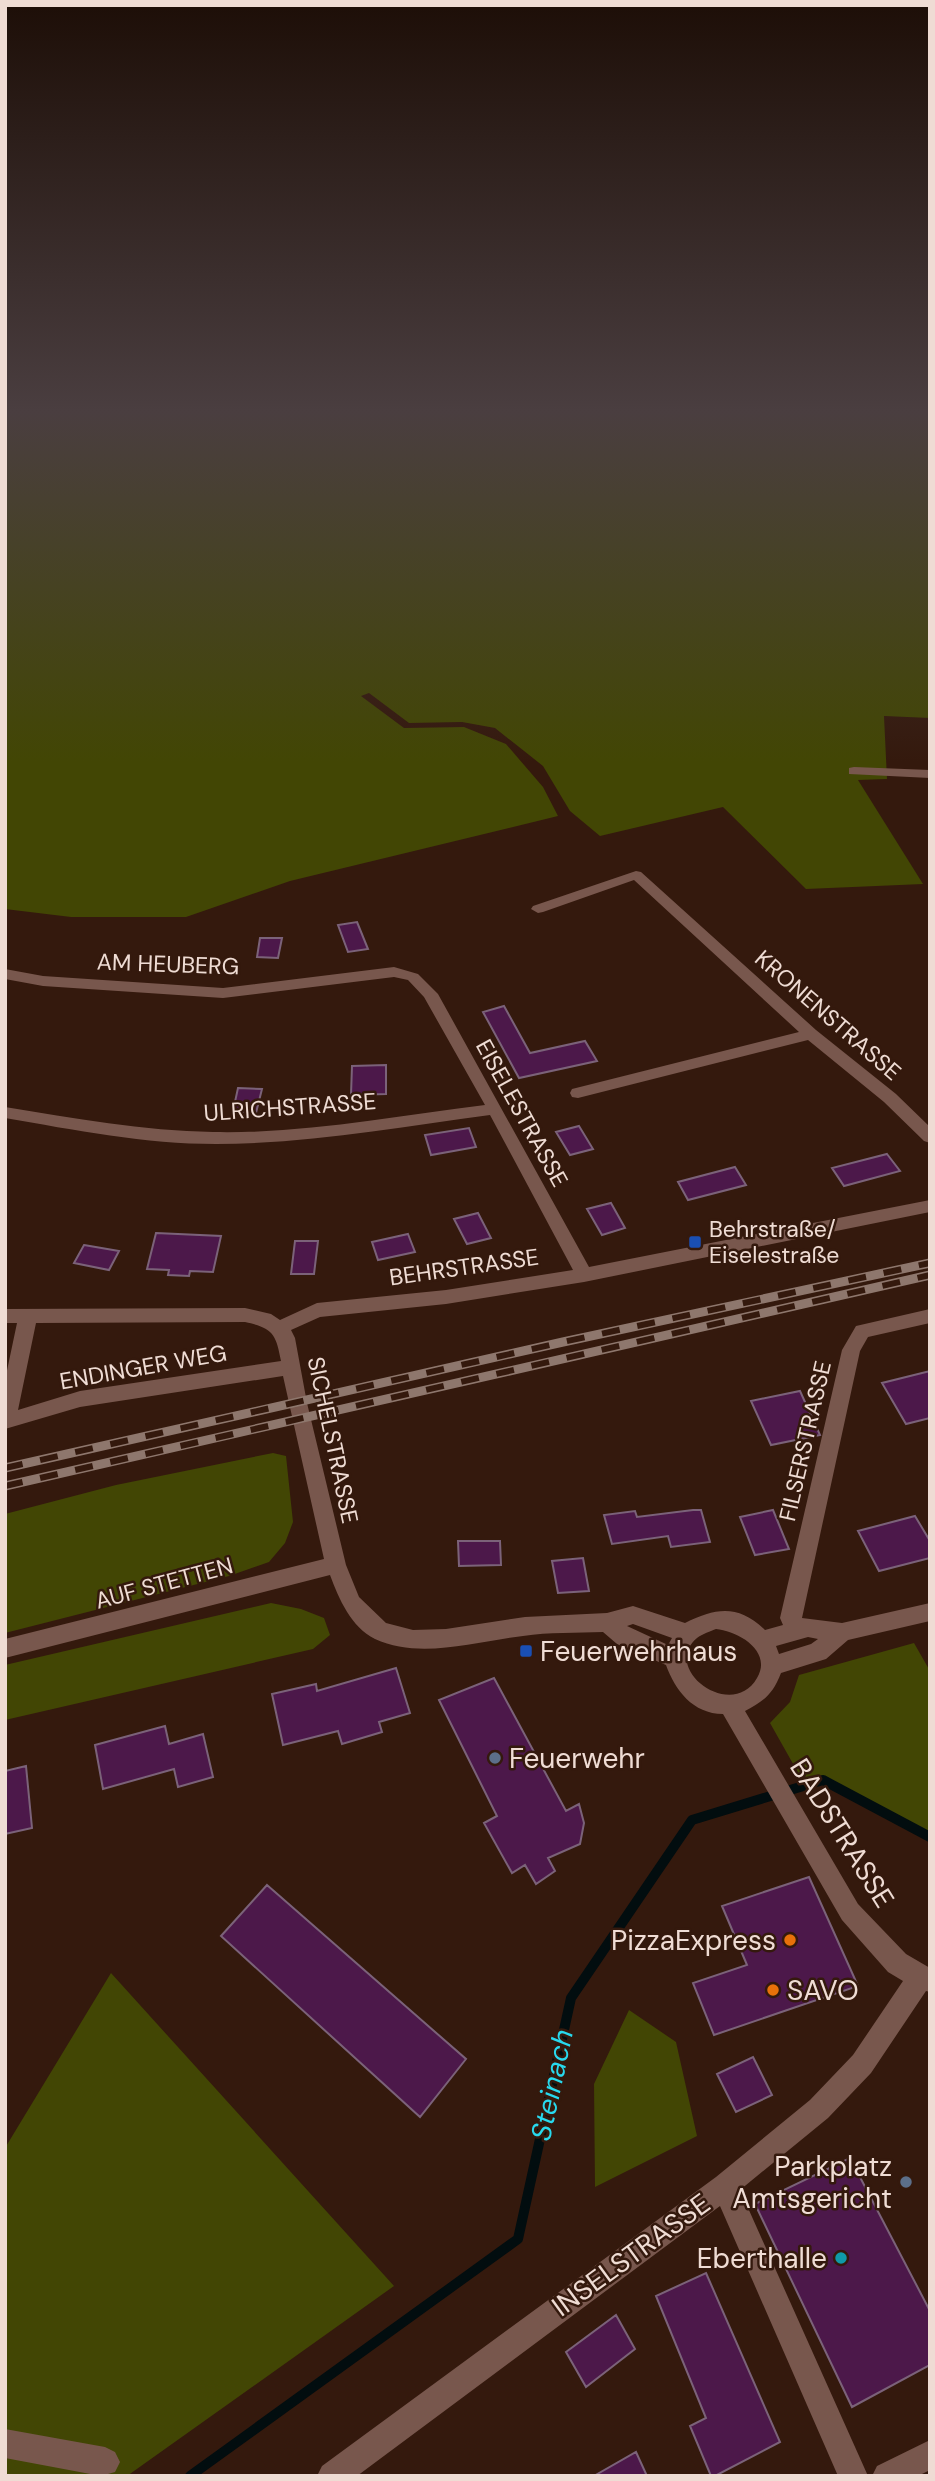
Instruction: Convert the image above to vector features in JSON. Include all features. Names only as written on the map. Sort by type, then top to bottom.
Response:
[{"type":"street","points":[[854,771],[930,774]]},
{"type":"street","name":"KRONENSTRASSE","points":[[538,909],[636,875],[811,1034],[890,1098],[930,1137]]},
{"type":"street","name":"AM HEUBERG","points":[[5,974],[43,981],[223,993],[394,972],[413,977]]},
{"type":"street","name":"EISELESTRASSE","points":[[413,977],[430,994],[583,1275]]},
{"type":"street","points":[[578,1093],[811,1034]]},
{"type":"street","name":"ULRICHSTRASSE","points":[[5,1112],[134,1134],[216,1138],[290,1134],[495,1109]]},
{"type":"street","name":"BEHRSTRASSE","points":[[279,1328],[317,1310],[446,1297],[583,1275],[930,1206]]},
{"type":"street","points":[[5,1316],[244,1315],[265,1319],[279,1328]]},
{"type":"street","points":[[5,1421],[28,1316]]},
{"type":"street","name":"FILSERSTRASSE","points":[[796,1632],[791,1618],[851,1350],[862,1331],[930,1316]]},
{"type":"street","name":"SICHELSTRASSE","points":[[279,1328],[286,1338],[297,1404],[336,1565],[351,1603],[380,1631],[413,1639],[446,1638],[525,1626],[607,1622],[633,1615],[685,1633]]},
{"type":"street","name":"ENDINGER WEG","points":[[5,1421],[80,1399],[291,1367]]},
{"type":"street","name":"AUF STETTEN","points":[[5,1649],[336,1565]]},
{"type":"street","points":[[763,1640],[808,1628],[842,1632],[930,1612]]},
{"type":"street","points":[[715,1619],[736,1622],[763,1640],[773,1666],[766,1687],[751,1700],[730,1706],[708,1702],[689,1690],[678,1674],[674,1658],[685,1633],[695,1625],[715,1619]]},
{"type":"street","points":[[607,1622],[625,1637],[674,1658]]},
{"type":"street","points":[[773,1666],[818,1652],[842,1632]]},
{"type":"street","name":"BADSTRASSE","points":[[730,1706],[850,1912],[897,1963],[925,1979]]},
{"type":"street","name":"INSELSTRASSE","points":[[332,2476],[725,2186],[819,2109],[863,2064],[925,1979]]},
{"type":"street","points":[[725,2186],[853,2476]]},
{"type":"street","points":[[5,2443],[105,2462]]},
{"type":"street","points":[[887,2476],[930,2454]]},
{"type":"shaded area","points":[[5,530],[930,530],[930,718],[884,716],[887,779],[858,780],[923,884],[806,889],[723,807],[600,836],[570,811],[543,766],[495,728],[462,722],[409,723],[369,693],[361,696],[404,728],[464,727],[506,744],[543,787],[558,816],[290,881],[186,917],[71,917],[5,909]]},
{"type":"shaded area","points":[[273,1453],[286,1456],[293,1522],[285,1543],[269,1562],[229,1576],[5,1633],[5,1514],[116,1485]]},
{"type":"shaded area","points":[[271,1603],[301,1609],[324,1618],[330,1635],[313,1649],[5,1720],[5,1665]]},
{"type":"shaded area","points":[[914,1643],[930,1671],[930,1837],[823,1780],[805,1785],[770,1723],[790,1702],[799,1675]]},
{"type":"shaded area","points":[[111,1973],[394,2286],[127,2476],[5,2476],[5,2148]]},
{"type":"shaded area","points":[[629,2010],[676,2042],[697,2136],[595,2187],[594,2084]]},
{"type":"building","points":[[357,922],[368,949],[348,952],[338,925]]},
{"type":"building","points":[[260,938],[282,938],[278,958],[257,957]]},
{"type":"building","points":[[504,1006],[530,1053],[585,1041],[597,1061],[519,1078],[483,1012]]},
{"type":"building","points":[[386,1065],[386,1094],[351,1095],[352,1066]]},
{"type":"building","points":[[238,1088],[262,1089],[256,1113],[233,1111]]},
{"type":"building","points":[[579,1126],[593,1149],[570,1155],[556,1132]]},
{"type":"building","points":[[469,1128],[476,1147],[431,1155],[425,1135]]},
{"type":"building","points":[[887,1154],[900,1171],[844,1186],[832,1168]]},
{"type":"building","points":[[735,1167],[746,1185],[688,1200],[678,1182]]},
{"type":"building","points":[[611,1203],[625,1228],[602,1235],[587,1209]]},
{"type":"building","points":[[478,1213],[491,1238],[467,1244],[454,1219]]},
{"type":"building","points":[[156,1233],[221,1236],[213,1272],[190,1271],[189,1276],[168,1275],[169,1270],[147,1269]]},
{"type":"building","points":[[408,1234],[415,1252],[378,1260],[372,1242]]},
{"type":"building","points":[[295,1241],[318,1241],[314,1274],[291,1274]]},
{"type":"building","points":[[84,1245],[119,1251],[109,1270],[74,1263]]},
{"type":"building","points":[[930,1371],[930,1418],[906,1424],[882,1383]]},
{"type":"building","points":[[800,1391],[820,1435],[771,1445],[751,1401]]},
{"type":"building","points":[[701,1510],[710,1542],[671,1547],[668,1536],[612,1544],[604,1515],[635,1511],[637,1517]]},
{"type":"building","points":[[773,1510],[789,1549],[755,1555],[740,1517]]},
{"type":"building","points":[[915,1516],[930,1541],[930,1558],[879,1571],[858,1531]]},
{"type":"building","points":[[458,1541],[500,1541],[501,1565],[459,1566]]},
{"type":"building","points":[[583,1558],[589,1591],[558,1593],[552,1561]]},
{"type":"building","points":[[396,1668],[410,1713],[379,1722],[382,1732],[342,1744],[338,1731],[283,1745],[272,1694],[316,1684],[317,1691]]},
{"type":"building","points":[[494,1678],[566,1811],[579,1804],[584,1823],[580,1844],[548,1858],[555,1871],[536,1884],[525,1865],[512,1873],[484,1823],[497,1816],[439,1700]]},
{"type":"building","points":[[165,1726],[169,1744],[203,1734],[213,1777],[178,1787],[174,1769],[103,1789],[95,1745]]},
{"type":"building","points":[[26,1766],[32,1828],[5,1834],[5,1771]]},
{"type":"building","points":[[809,1877],[858,1986],[714,2035],[693,1983],[747,1965],[722,1906]]},
{"type":"building","points":[[267,1885],[466,2059],[420,2117],[221,1936]]},
{"type":"building","points":[[753,2057],[772,2095],[736,2112],[717,2074]]},
{"type":"building","name":"Eberthalle","points":[[850,2158],[930,2311],[930,2365],[852,2407],[755,2204]]},
{"type":"building","points":[[706,2273],[780,2442],[715,2476],[711,2476],[690,2426],[706,2418],[656,2296]]},
{"type":"building","points":[[616,2315],[635,2349],[586,2387],[566,2352]]},
{"type":"building","points":[[636,2452],[647,2476],[594,2476]]},
{"type":"waterway","name":"Steinach","points":[[190,2476],[518,2239],[571,1998],[692,1820],[823,1780],[930,1837]]},
{"type":"railway","points":[[5,1468],[563,1342],[930,1263]]},
{"type":"railway","points":[[5,1486],[930,1275]]},
{"type":"place","name":"Behrstraße/ Eiselestraße","points":[[695,1242]]},
{"type":"place","name":"Feuerwehrhaus","points":[[526,1651]]},
{"type":"place","name":"Feuerwehr","points":[[495,1758]]},
{"type":"place","name":"PizzaExpress","points":[[790,1940]]},
{"type":"place","name":"SAVO","points":[[773,1990]]},
{"type":"place","name":"Parkplatz Amtsgericht","points":[[906,2182]]},
{"type":"place","name":"Eberthalle","points":[[841,2258]]}]
